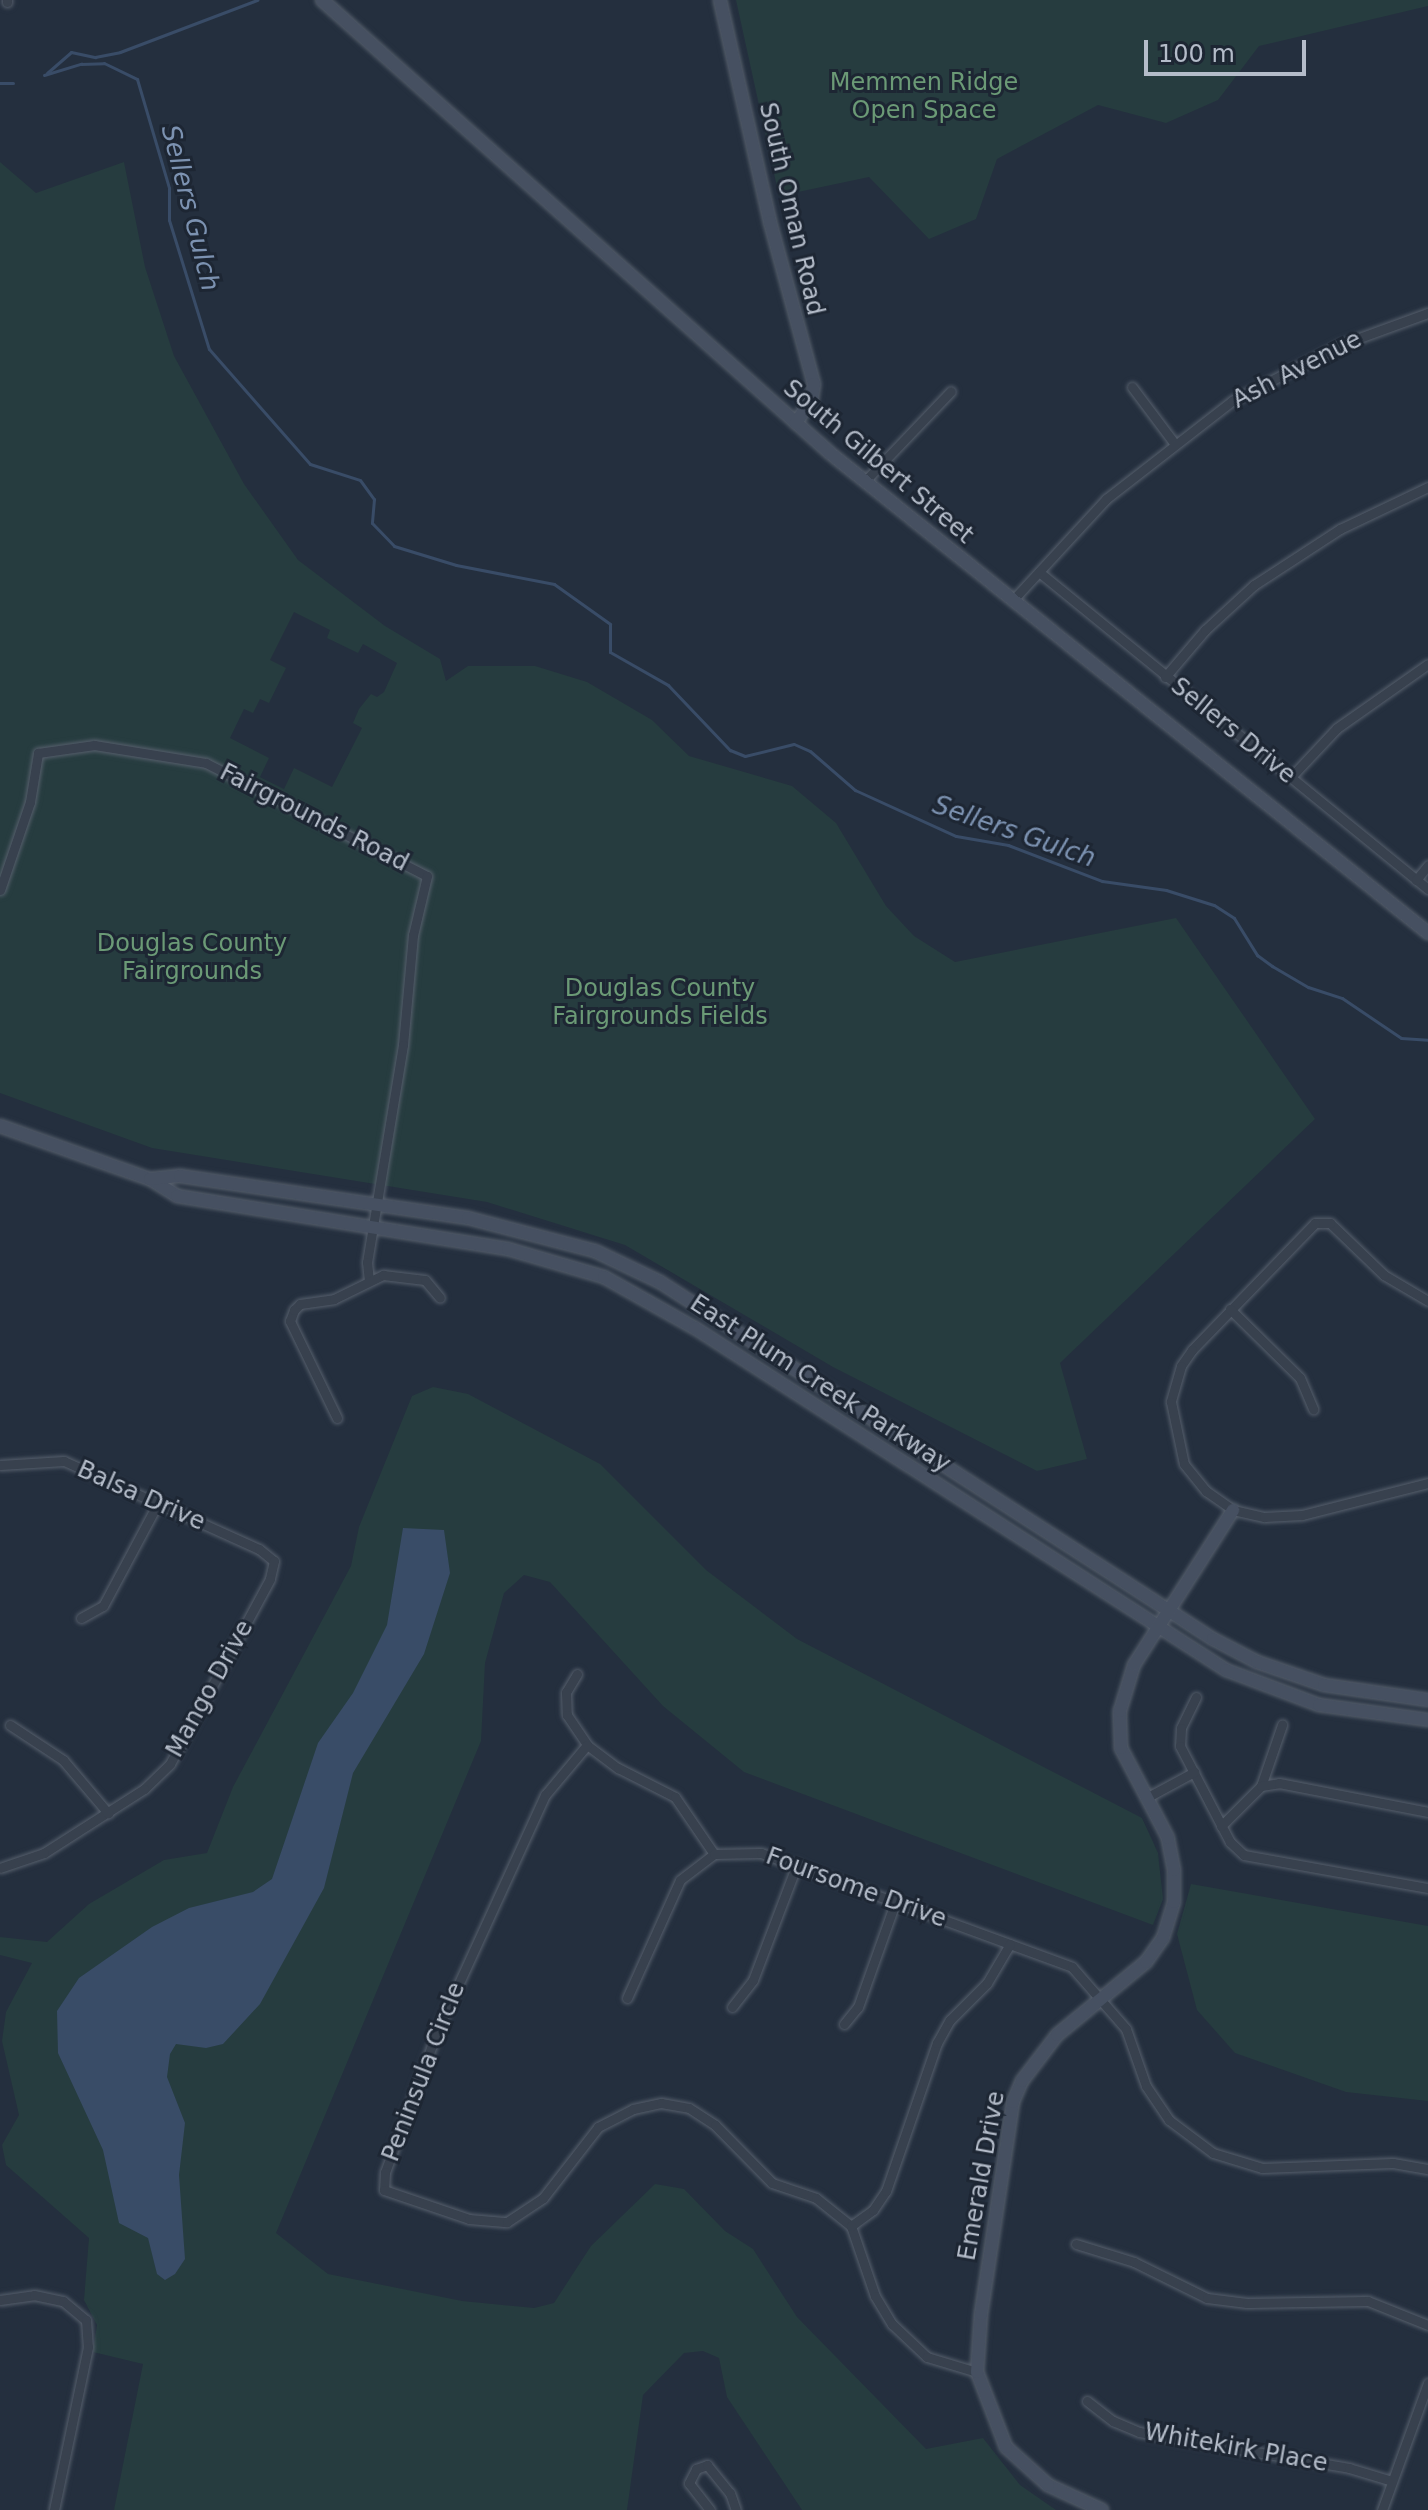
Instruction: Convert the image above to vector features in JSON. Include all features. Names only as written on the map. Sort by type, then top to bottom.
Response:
[{"type":"street","name":"South Gilbert Street","points":[[322,0],[796,423],[1012,601],[1428,933]]},
{"type":"street","name":"South Oman Road","points":[[720,0],[770,222],[814,384],[812,399],[796,423]]},
{"type":"street","name":"Ash Avenue","points":[[1012,601],[1106,499],[1174,443],[1282,373],[1340,345],[1428,313]]},
{"type":"street","points":[[1132,387],[1174,443]]},
{"type":"street","points":[[865,481],[951,391]]},
{"type":"street","points":[[1165,677],[1205,630],[1266,577],[1340,529],[1428,487]]},
{"type":"street","name":"Sellers Drive","points":[[1039,572],[1428,889]]},
{"type":"street","points":[[1291,777],[1337,728],[1428,664]]},
{"type":"street","name":"Fairgrounds Road","points":[[0,890],[30,802],[38,753],[94,745],[206,763],[427,876],[415,919],[403,1045],[372,1226],[369,1280]]},
{"type":"street","points":[[1416,880],[1428,865]]},
{"type":"street","name":"East Plum Creek Parkway","points":[[0,1126],[150,1179],[177,1196],[372,1226],[554,1259],[626,1287],[1226,1670],[1295,1698],[1364,1715],[1428,1720]]},
{"type":"street","name":"East Plum Creek Parkway","points":[[150,1179],[180,1176],[376,1204],[539,1232],[636,1269],[1167,1610],[1257,1662],[1302,1679],[1367,1694],[1428,1700]]},
{"type":"street","points":[[1428,1301],[1384,1275],[1323,1220],[1230,1309],[1181,1366],[1171,1402],[1172,1425],[1184,1464],[1206,1491],[1233,1510],[1264,1517],[1302,1515],[1428,1483]]},
{"type":"street","points":[[337,1418],[290,1321],[300,1304],[334,1299],[383,1275],[425,1280],[440,1298]]},
{"type":"street","points":[[1230,1309],[1300,1378],[1313,1409]]},
{"type":"street","name":"Balsa Drive","points":[[0,1465],[64,1461],[259,1549],[274,1561]]},
{"type":"street","points":[[81,1618],[103,1606],[158,1503]]},
{"type":"street","name":"Emerald Drive","points":[[1102,2510],[1048,2485],[1006,2447],[977,2372],[981,2314],[1013,2102],[1043,2050],[1146,1962],[1163,1938],[1174,1902],[1168,1838],[1121,1748],[1120,1711],[1134,1665],[1233,1510]]},
{"type":"street","name":"Mango Drive","points":[[0,1868],[44,1853],[108,1813],[170,1764],[270,1579],[274,1561]]},
{"type":"street","points":[[577,1674],[566,1692],[567,1715],[587,1745],[618,1768],[675,1797],[714,1854],[680,1880],[666,1902],[627,1998]]},
{"type":"street","points":[[1196,1697],[1181,1728],[1180,1746],[1221,1826],[1244,1855],[1428,1888]]},
{"type":"street","points":[[10,1725],[63,1760],[108,1813]]},
{"type":"street","points":[[1221,1826],[1261,1786],[1282,1725]]},
{"type":"street","name":"Peninsula Circle","points":[[587,1745],[545,1795],[444,2015],[385,2172],[384,2190],[469,2219],[507,2222],[543,2198],[598,2127],[633,2109],[661,2103],[689,2108],[715,2125],[772,2183],[816,2198],[851,2226]]},
{"type":"street","points":[[1146,1798],[1194,1772]]},
{"type":"street","points":[[1261,1786],[1279,1783],[1428,1812]]},
{"type":"street","name":"Foursome Drive","points":[[714,1854],[761,1853],[797,1864],[1072,1967],[1126,2029],[1156,2103],[1182,2133],[1213,2153],[1262,2168],[1393,2163],[1428,2169]]},
{"type":"street","points":[[732,2007],[753,1980],[797,1864]]},
{"type":"street","points":[[844,2024],[858,2007],[896,1900]]},
{"type":"street","points":[[977,2372],[927,2357],[892,2324],[875,2296],[851,2226],[873,2210],[886,2191],[937,2043],[950,2020],[987,1983],[1010,1944]]},
{"type":"street","points":[[1076,2244],[1126,2259],[1207,2298],[1247,2303],[1368,2301],[1428,2325]]},
{"type":"street","points":[[0,2300],[34,2295],[63,2301],[86,2320],[88,2347],[54,2510]]},
{"type":"street","points":[[1382,2510],[1428,2383]]},
{"type":"street","name":"Whitekirk Place","points":[[1087,2401],[1113,2421],[1139,2432],[1349,2468],[1392,2481]]},
{"type":"street","points":[[710,2510],[689,2483],[696,2469],[707,2465],[730,2493],[736,2510]]},
{"type":"green space","name":"Memmen Ridge Open Space","points":[[736,0],[1428,0],[1428,6],[1259,46],[1218,100],[1166,123],[1098,105],[997,159],[976,219],[929,239],[869,177],[779,196]]},
{"type":"green space","points":[[0,162],[36,193],[124,162],[145,267],[174,356],[244,484],[298,560],[385,626],[440,659],[446,681],[468,666],[535,666],[587,682],[652,720],[689,756],[792,786],[836,823],[886,906],[914,936],[955,962],[1176,918],[1315,1119],[1060,1363],[1087,1459],[1037,1471],[833,1367],[625,1245],[487,1202],[152,1148],[0,1093]],"holes":[[[294,612],[330,630],[327,638],[358,653],[363,644],[397,663],[384,692],[377,697],[371,694],[359,709],[353,723],[362,728],[332,787],[294,768],[284,789],[260,777],[269,758],[230,738],[244,709],[253,713],[260,699],[269,703],[286,668],[270,660]]]},
{"type":"green space","points":[[433,1387],[468,1394],[600,1464],[706,1570],[797,1639],[1142,1818],[1158,1853],[1163,1899],[1153,1925],[744,1772],[663,1706],[550,1582],[524,1575],[504,1593],[485,1663],[481,1741],[276,2233],[328,2274],[462,2301],[534,2308],[554,2303],[591,2246],[655,2184],[684,2189],[725,2231],[753,2249],[797,2317],[926,2449],[983,2438],[1020,2485],[1056,2510],[802,2510],[727,2397],[719,2358],[703,2351],[684,2353],[643,2395],[627,2510],[114,2510],[143,2364],[93,2352],[97,2325],[84,2300],[89,2238],[6,2165],[2,2145],[19,2115],[2,2041],[6,2012],[32,1963],[0,1955],[0,1937],[47,1942],[89,1904],[164,1860],[207,1853],[233,1787],[351,1566],[359,1527],[412,1396]]},
{"type":"green space","points":[[1191,1884],[1428,1926],[1428,2101],[1346,2092],[1235,2053],[1197,2010],[1177,1934]]},
{"type":"water","points":[[403,1528],[444,1530],[450,1573],[424,1654],[353,1773],[324,1888],[260,2004],[223,2044],[206,2048],[176,2044],[170,2054],[167,2077],[185,2123],[179,2175],[185,2259],[175,2274],[165,2280],[157,2274],[148,2238],[119,2223],[103,2150],[58,2053],[57,2011],[79,1978],[152,1927],[189,1908],[253,1892],[272,1879],[318,1743],[353,1693],[387,1625]]},
{"type":"waterway","points":[[47,73],[71,52],[95,57],[120,52],[257,0]]},
{"type":"waterway","name":"Sellers Gulch","points":[[44,75],[81,64],[104,63],[137,79],[169,188],[169,220],[209,349],[310,464],[360,480],[374,499],[372,523],[394,546],[456,565],[554,584],[610,624],[610,652],[668,685],[730,750],[745,756],[794,744],[810,751],[855,790],[956,836],[1008,845],[1102,881],[1166,890],[1214,905],[1234,918],[1257,955],[1272,966],[1308,987],[1342,998],[1401,1038],[1428,1040]]},
{"type":"waterway","name":"Sellers Gulch","points":[[0,83],[13,83]]},
{"type":"park label","name":"Douglas County Fairgrounds","points":[[192,958]]},
{"type":"park label","name":"Douglas County Fairgrounds Fields","points":[[660,1003]]}]
